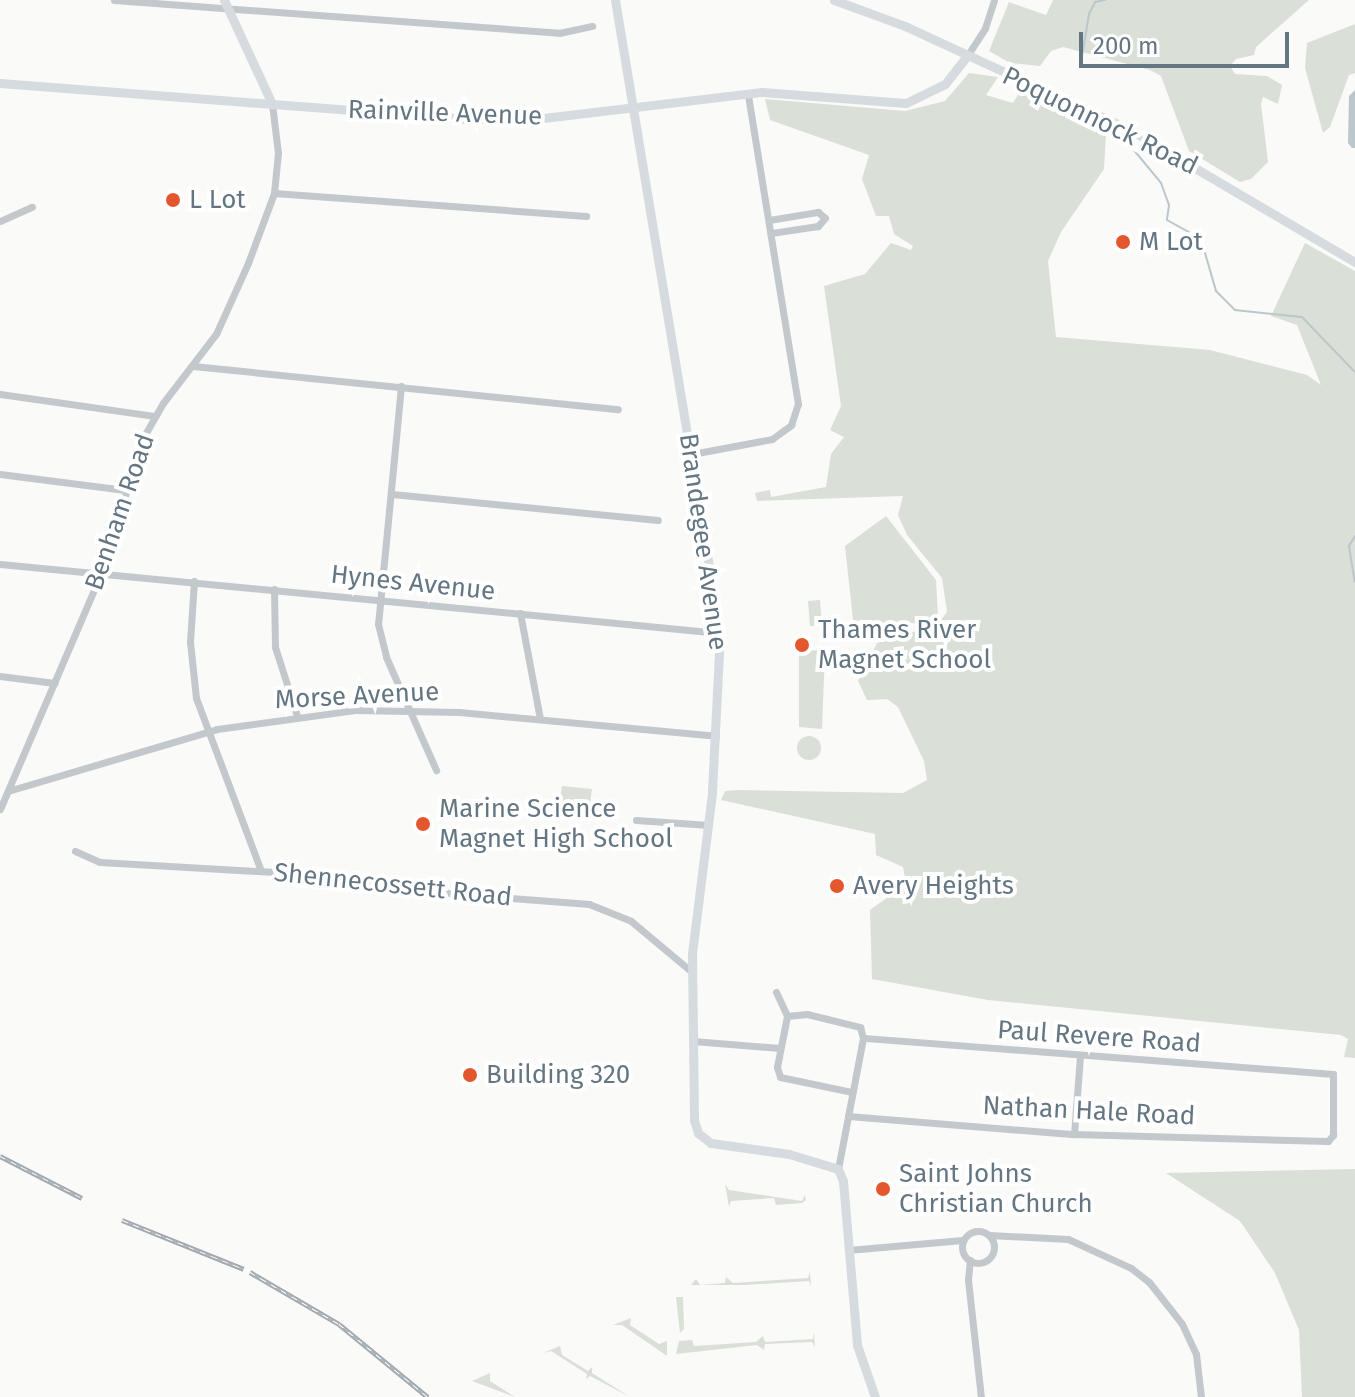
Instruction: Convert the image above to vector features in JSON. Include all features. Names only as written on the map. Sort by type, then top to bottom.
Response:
[{"type":"main road","name":"Brandegee Avenue","points":[[615,0],[720,633],[709,825],[692,975]]},
{"type":"main road","name":"Poquonnock Road","points":[[834,0],[1134,132],[1355,262]]},
{"type":"main road","name":"Benham Road","points":[[227,5],[272,104]]},
{"type":"main road","name":"Rainville Avenue","points":[[0,83],[491,120],[634,110],[748,94],[906,103],[945,84],[967,56]]},
{"type":"main road","points":[[692,975],[694,1120],[701,1137],[838,1169],[843,1181],[857,1345],[875,1397]]},
{"type":"street","points":[[114,0],[227,5],[559,33],[592,26]]},
{"type":"street","points":[[967,56],[985,28],[994,0]]},
{"type":"street","points":[[692,454],[772,439],[796,416],[798,396],[748,94]]},
{"type":"street","name":"Benham Road","points":[[0,809],[101,573],[125,490],[155,416],[193,366],[230,307],[274,193],[278,153],[272,104]]},
{"type":"street","points":[[274,193],[586,216]]},
{"type":"street","points":[[0,221],[32,207]]},
{"type":"street","points":[[769,220],[818,212],[825,218],[821,226],[771,233]]},
{"type":"street","points":[[193,366],[618,409]]},
{"type":"street","points":[[401,386],[379,599],[381,642],[436,770]]},
{"type":"street","points":[[0,394],[155,416]]},
{"type":"street","points":[[0,474],[125,490]]},
{"type":"street","points":[[392,494],[658,520]]},
{"type":"street","name":"Hynes Avenue","points":[[0,564],[720,633]]},
{"type":"street","points":[[194,581],[192,673],[206,731],[261,871]]},
{"type":"street","points":[[274,589],[275,647],[297,716]]},
{"type":"street","points":[[520,613],[540,719]]},
{"type":"street","points":[[0,676],[55,683]]},
{"type":"street","name":"Morse Avenue","points":[[8,791],[206,731],[297,716],[410,709],[716,736]]},
{"type":"street","points":[[636,820],[709,825]]},
{"type":"street","name":"Shennecossett Road","points":[[75,851],[100,862],[331,876],[395,889],[597,906],[631,921],[692,975]]},
{"type":"street","points":[[776,992],[787,1016],[780,1048],[780,1077],[852,1092]]},
{"type":"street","points":[[787,1016],[807,1014],[851,1022],[863,1038],[838,1169]]},
{"type":"street","name":"Paul Revere Road","points":[[863,1038],[1333,1074],[1333,1135],[1328,1141]]},
{"type":"street","points":[[693,1041],[780,1048]]},
{"type":"street","points":[[1074,1134],[1080,1056]]},
{"type":"street","name":"Nathan Hale Road","points":[[848,1116],[1074,1134],[1328,1141]]},
{"type":"street","points":[[848,1250],[963,1240],[974,1231],[989,1235],[1042,1235],[1089,1245],[1149,1282],[1189,1340],[1201,1397]]},
{"type":"street","points":[[989,1235],[994,1245]]},
{"type":"street","points":[[970,1260],[988,1259],[994,1245],[1009,1236]]},
{"type":"street","points":[[963,1240],[970,1260],[967,1277],[981,1397]]},
{"type":"shaded area","points":[[1053,0],[1309,0],[1256,47],[1254,55],[1236,59],[1230,66],[1235,74],[1267,76],[1282,85],[1278,104],[1263,97],[1261,104],[1268,162],[1251,179],[1240,182],[1189,151],[1161,76],[1150,70],[1063,47],[1051,51],[1040,66],[1010,63],[989,51],[1009,2],[1046,15]]},
{"type":"shaded area","points":[[1355,24],[1355,73],[1349,75],[1330,127],[1323,133],[1305,68],[1307,43]]},
{"type":"shaded area","points":[[969,73],[998,77],[986,95],[1013,103],[1023,87],[1083,115],[1106,135],[1104,169],[1061,232],[1048,261],[1056,337],[1210,350],[1307,375],[1321,385],[1297,325],[1271,316],[1305,243],[1355,271],[1355,1058],[1344,1057],[1348,1039],[1341,1035],[988,1000],[872,979],[870,910],[906,884],[903,867],[876,855],[875,834],[721,800],[725,791],[739,790],[903,793],[927,780],[924,761],[898,707],[887,699],[867,700],[858,681],[877,643],[938,624],[947,612],[942,578],[907,535],[898,515],[903,496],[757,501],[755,493],[770,490],[771,497],[826,487],[831,454],[844,437],[830,430],[841,406],[824,286],[865,274],[891,243],[911,250],[913,246],[894,234],[889,216],[876,216],[862,179],[869,155],[770,120],[765,99],[905,111],[945,101]]},
{"type":"shaded area","points":[[1355,90],[1355,148],[1352,148],[1348,143],[1349,96]]},
{"type":"shaded area","points":[[886,516],[936,580],[938,617],[865,635],[854,629],[845,546]]},
{"type":"shaded area","points":[[820,600],[822,626],[810,626],[808,601]]},
{"type":"shaded area","points":[[825,650],[822,729],[799,727],[799,651]]},
{"type":"shaded area","points":[[809,736],[820,743],[821,748],[814,759],[809,760],[798,753],[797,748],[804,737]]},
{"type":"shaded area","points":[[562,786],[592,789],[589,811],[559,807]]},
{"type":"shaded area","points":[[1355,1169],[1355,1397],[1302,1397],[1299,1330],[1275,1273],[1240,1221],[1166,1173]]},
{"type":"shaded area","points":[[725,1184],[729,1190],[802,1201],[805,1195],[806,1200],[802,1203],[776,1205],[774,1198],[731,1201],[729,1207]]},
{"type":"shaded area","points":[[810,1272],[811,1287],[809,1281],[700,1285],[725,1283],[726,1277],[733,1283],[808,1278]]},
{"type":"shaded area","points":[[676,1297],[683,1297],[684,1329],[680,1333]]},
{"type":"shaded area","points":[[631,1318],[630,1325],[659,1344],[667,1341],[667,1356],[622,1325],[613,1325]]},
{"type":"shaded area","points":[[814,1332],[815,1347],[812,1342],[765,1344],[764,1350],[757,1345],[676,1354],[679,1341],[692,1340],[694,1346],[756,1342],[763,1336],[765,1342],[813,1339]]},
{"type":"shaded area","points":[[560,1346],[562,1355],[588,1371],[592,1367],[592,1373],[630,1397],[590,1376],[586,1379],[587,1374],[551,1351],[543,1353]]},
{"type":"shaded area","points":[[490,1373],[490,1381],[515,1397],[472,1381]]},
{"type":"waterway","points":[[1082,56],[1089,14],[1095,2],[1105,0]]},
{"type":"waterway","points":[[1123,137],[1161,183],[1169,205],[1167,220],[1201,239],[1216,291],[1235,310],[1302,317],[1355,372]]},
{"type":"waterway","points":[[1355,536],[1349,546],[1355,582]]},
{"type":"railway","points":[[0,1156],[82,1198]]},
{"type":"railway","points":[[122,1220],[244,1269]]},
{"type":"railway","points":[[250,1272],[339,1324],[428,1397]]},
{"type":"place","name":"L Lot","points":[[173,200]]},
{"type":"place","name":"M Lot","points":[[1123,242]]},
{"type":"place","name":"Thames River Magnet School","points":[[802,645]]},
{"type":"place","name":"Marine Science Magnet High School","points":[[423,824]]},
{"type":"place","name":"Avery Heights","points":[[837,886]]},
{"type":"place","name":"Building 320","points":[[470,1075]]},
{"type":"place","name":"Saint Johns Christian Church","points":[[883,1189]]}]
